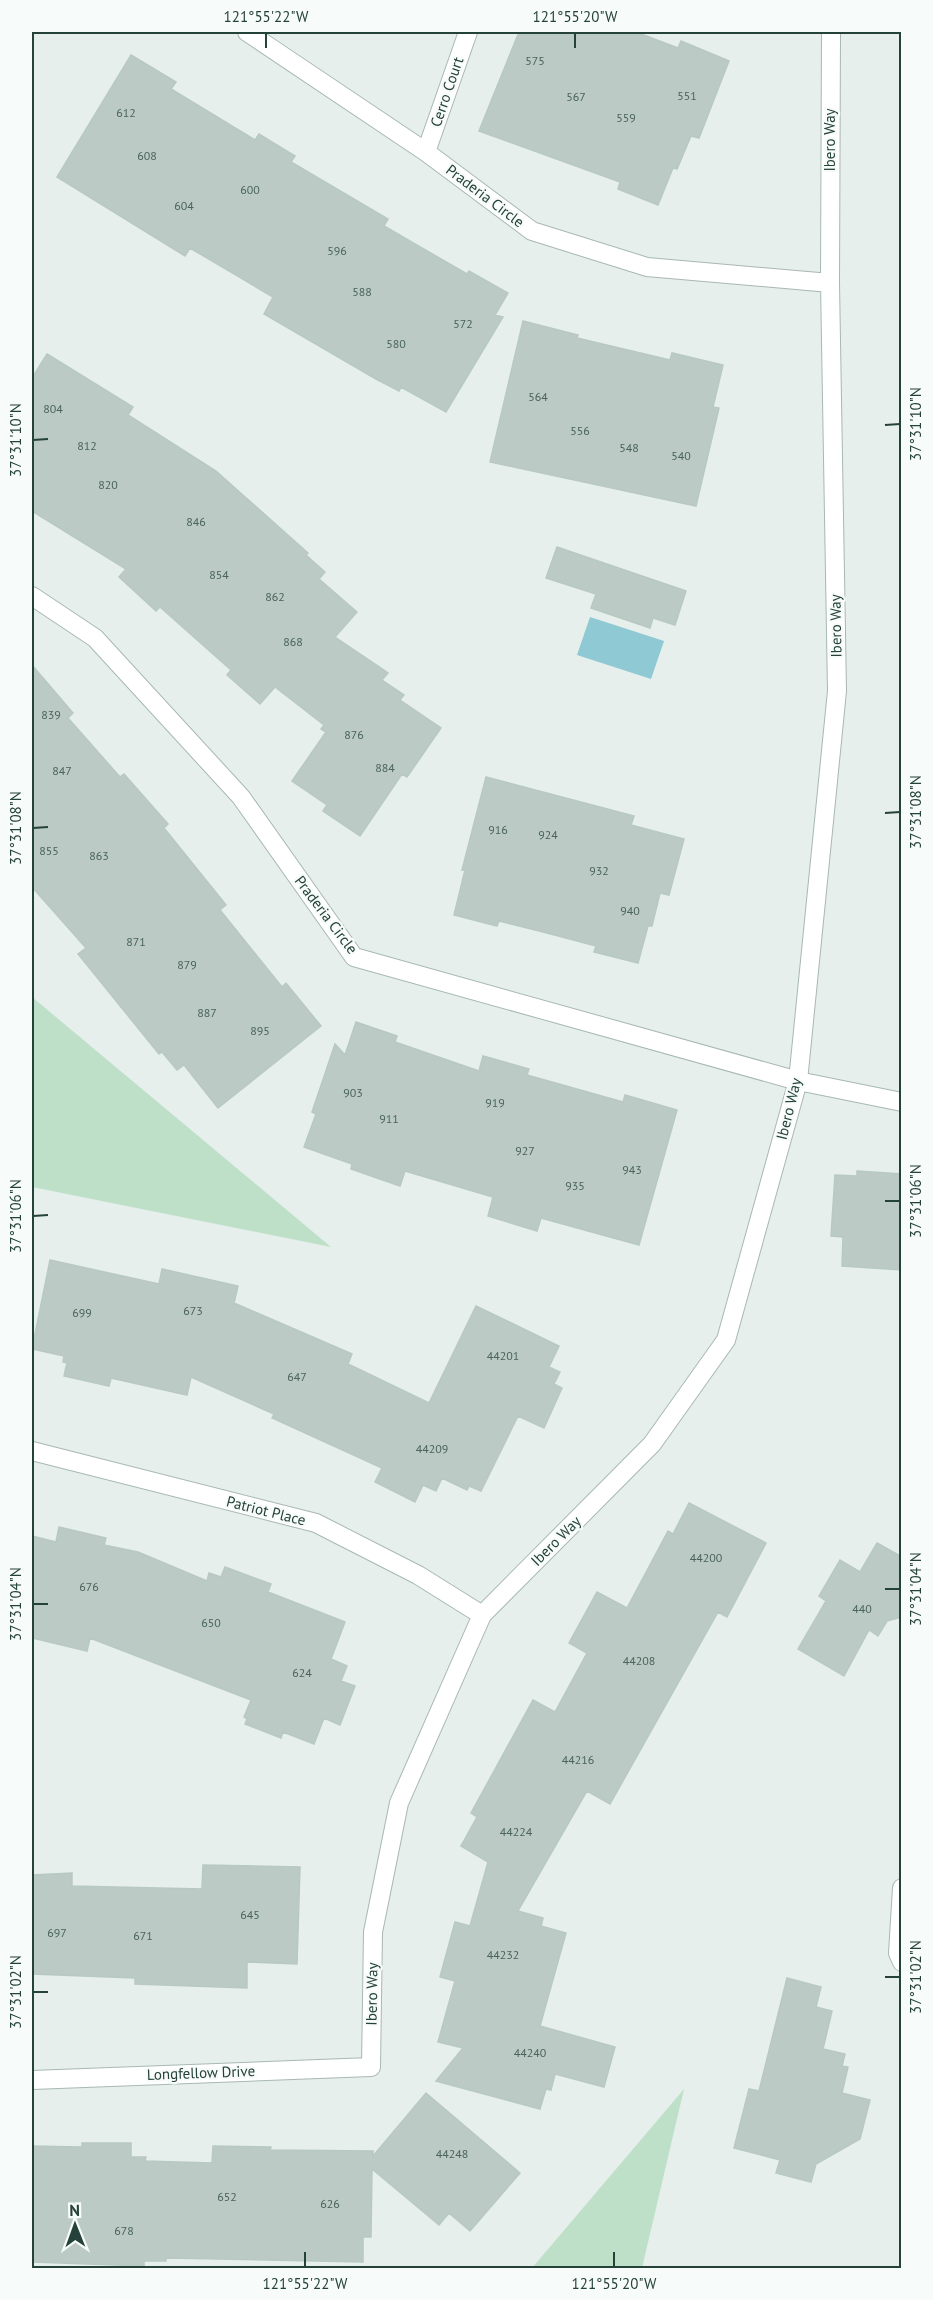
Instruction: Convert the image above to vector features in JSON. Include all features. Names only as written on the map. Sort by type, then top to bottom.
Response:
[{"type":"street","name":"Praderia Circle","points":[[247,32],[426,152],[532,231],[647,267],[830,283]]},
{"type":"street","name":"Cerro Court","points":[[426,152],[468,32]]},
{"type":"street","name":"Ibero Way","points":[[371,2067],[373,1932],[399,1803],[482,1616],[652,1444],[726,1340],[798,1081],[837,691],[830,283],[831,32]]},
{"type":"street","name":"Praderia Circle","points":[[32,596],[95,638],[242,797],[354,957],[798,1081],[902,1102]]},
{"type":"street","name":"Patriot Place","points":[[32,1451],[316,1523],[418,1575],[482,1616]]},
{"type":"street","points":[[902,1888],[898,1953],[902,1962]]},
{"type":"street","name":"Longfellow Drive","points":[[32,2080],[371,2067]]},
{"type":"green space","points":[[32,997],[331,1247],[32,1187]]},
{"type":"green space","points":[[684,2089],[642,2268],[532,2268]]},
{"type":"water","points":[[590,617],[664,641],[651,679],[577,655]]},
{"type":"building","points":[[519,32],[636,32],[678,48],[681,41],[729,61],[699,138],[691,136],[677,169],[673,168],[658,205],[618,189],[620,182],[479,131]]},
{"type":"building","points":[[131,55],[176,82],[171,89],[255,140],[259,134],[295,156],[291,162],[388,219],[384,226],[467,274],[469,271],[508,293],[495,315],[503,317],[446,412],[401,387],[399,391],[376,379],[264,314],[273,297],[190,248],[185,256],[57,177]]},
{"type":"building","points":[[523,321],[578,335],[577,338],[670,360],[672,353],[723,365],[713,407],[719,408],[696,506],[490,462]]},
{"type":"building","points":[[47,354],[133,407],[128,415],[216,471],[308,553],[306,555],[325,572],[319,579],[357,612],[335,637],[388,673],[382,680],[404,695],[400,700],[441,728],[407,777],[402,774],[360,836],[323,811],[327,805],[292,781],[326,732],[321,729],[324,725],[275,687],[260,704],[227,675],[231,670],[160,607],[156,611],[119,577],[126,569],[32,511],[32,378]]},
{"type":"building","points":[[557,547],[686,591],[675,625],[653,618],[650,628],[591,608],[596,594],[546,578]]},
{"type":"building","points":[[32,665],[73,713],[68,718],[120,777],[124,774],[168,824],[164,828],[226,905],[220,910],[282,987],[286,983],[321,1026],[218,1108],[184,1065],[177,1070],[162,1052],[159,1054],[78,954],[86,948],[32,887]]},
{"type":"building","points":[[486,777],[634,816],[631,825],[684,839],[669,895],[660,893],[652,926],[648,926],[638,963],[594,952],[596,946],[547,933],[499,921],[497,926],[454,915],[465,870],[462,870]]},
{"type":"building","points":[[356,1022],[397,1036],[395,1042],[479,1071],[483,1056],[529,1069],[527,1075],[623,1102],[625,1095],[677,1110],[639,1245],[541,1218],[537,1231],[488,1216],[493,1197],[405,1171],[400,1186],[351,1169],[352,1164],[304,1147],[316,1114],[312,1112],[335,1044],[345,1055]]},
{"type":"building","points":[[857,1171],[902,1174],[902,1270],[842,1266],[843,1237],[831,1236],[835,1175],[857,1176]]},
{"type":"building","points":[[50,1260],[159,1284],[162,1269],[238,1286],[234,1303],[352,1354],[348,1364],[429,1403],[476,1306],[559,1346],[549,1367],[560,1372],[554,1384],[562,1388],[544,1428],[518,1416],[481,1491],[469,1486],[467,1490],[442,1478],[436,1491],[423,1485],[415,1502],[375,1482],[382,1468],[272,1418],[274,1414],[191,1377],[187,1395],[111,1378],[109,1386],[64,1376],[67,1363],[63,1362],[64,1356],[32,1349]]},
{"type":"building","points":[[689,1503],[766,1543],[727,1617],[718,1612],[610,1804],[587,1791],[518,1911],[543,1918],[541,1926],[566,1933],[540,2026],[615,2047],[604,2087],[555,2074],[551,2090],[546,2089],[540,2109],[436,2081],[463,2048],[438,2042],[455,1981],[440,1977],[455,1922],[470,1926],[488,1862],[461,1846],[477,1817],[471,1813],[533,1700],[555,1712],[587,1653],[569,1643],[597,1592],[627,1608],[668,1531],[673,1534]]},
{"type":"building","points":[[59,1527],[106,1538],[104,1545],[138,1552],[207,1581],[209,1573],[221,1577],[225,1567],[271,1584],[268,1592],[345,1622],[331,1659],[347,1666],[341,1681],[355,1686],[340,1725],[324,1718],[314,1744],[283,1732],[281,1738],[245,1724],[247,1719],[244,1717],[251,1700],[90,1638],[87,1651],[32,1638],[32,1536],[56,1542]]},
{"type":"building","points":[[877,1543],[902,1557],[902,1617],[887,1621],[878,1636],[869,1630],[844,1676],[798,1649],[826,1601],[819,1596],[840,1560],[860,1572]]},
{"type":"building","points":[[203,1865],[300,1867],[297,1964],[247,1962],[247,1988],[135,1984],[135,1978],[32,1974],[32,1875],[72,1873],[72,1886],[202,1889]]},
{"type":"building","points":[[787,1978],[821,1987],[816,2007],[832,2011],[823,2049],[845,2054],[842,2066],[848,2067],[842,2093],[870,2100],[860,2139],[816,2164],[811,2182],[776,2173],[780,2160],[734,2148],[749,2089],[759,2091]]},
{"type":"building","points":[[426,2093],[520,2173],[470,2231],[449,2213],[439,2225],[372,2169],[371,2237],[363,2237],[363,2262],[166,2258],[166,2261],[144,2261],[144,2266],[32,2262],[32,2146],[82,2147],[82,2143],[131,2143],[131,2157],[146,2157],[145,2161],[212,2163],[213,2146],[271,2147],[270,2150],[373,2151],[373,2156]]}]
